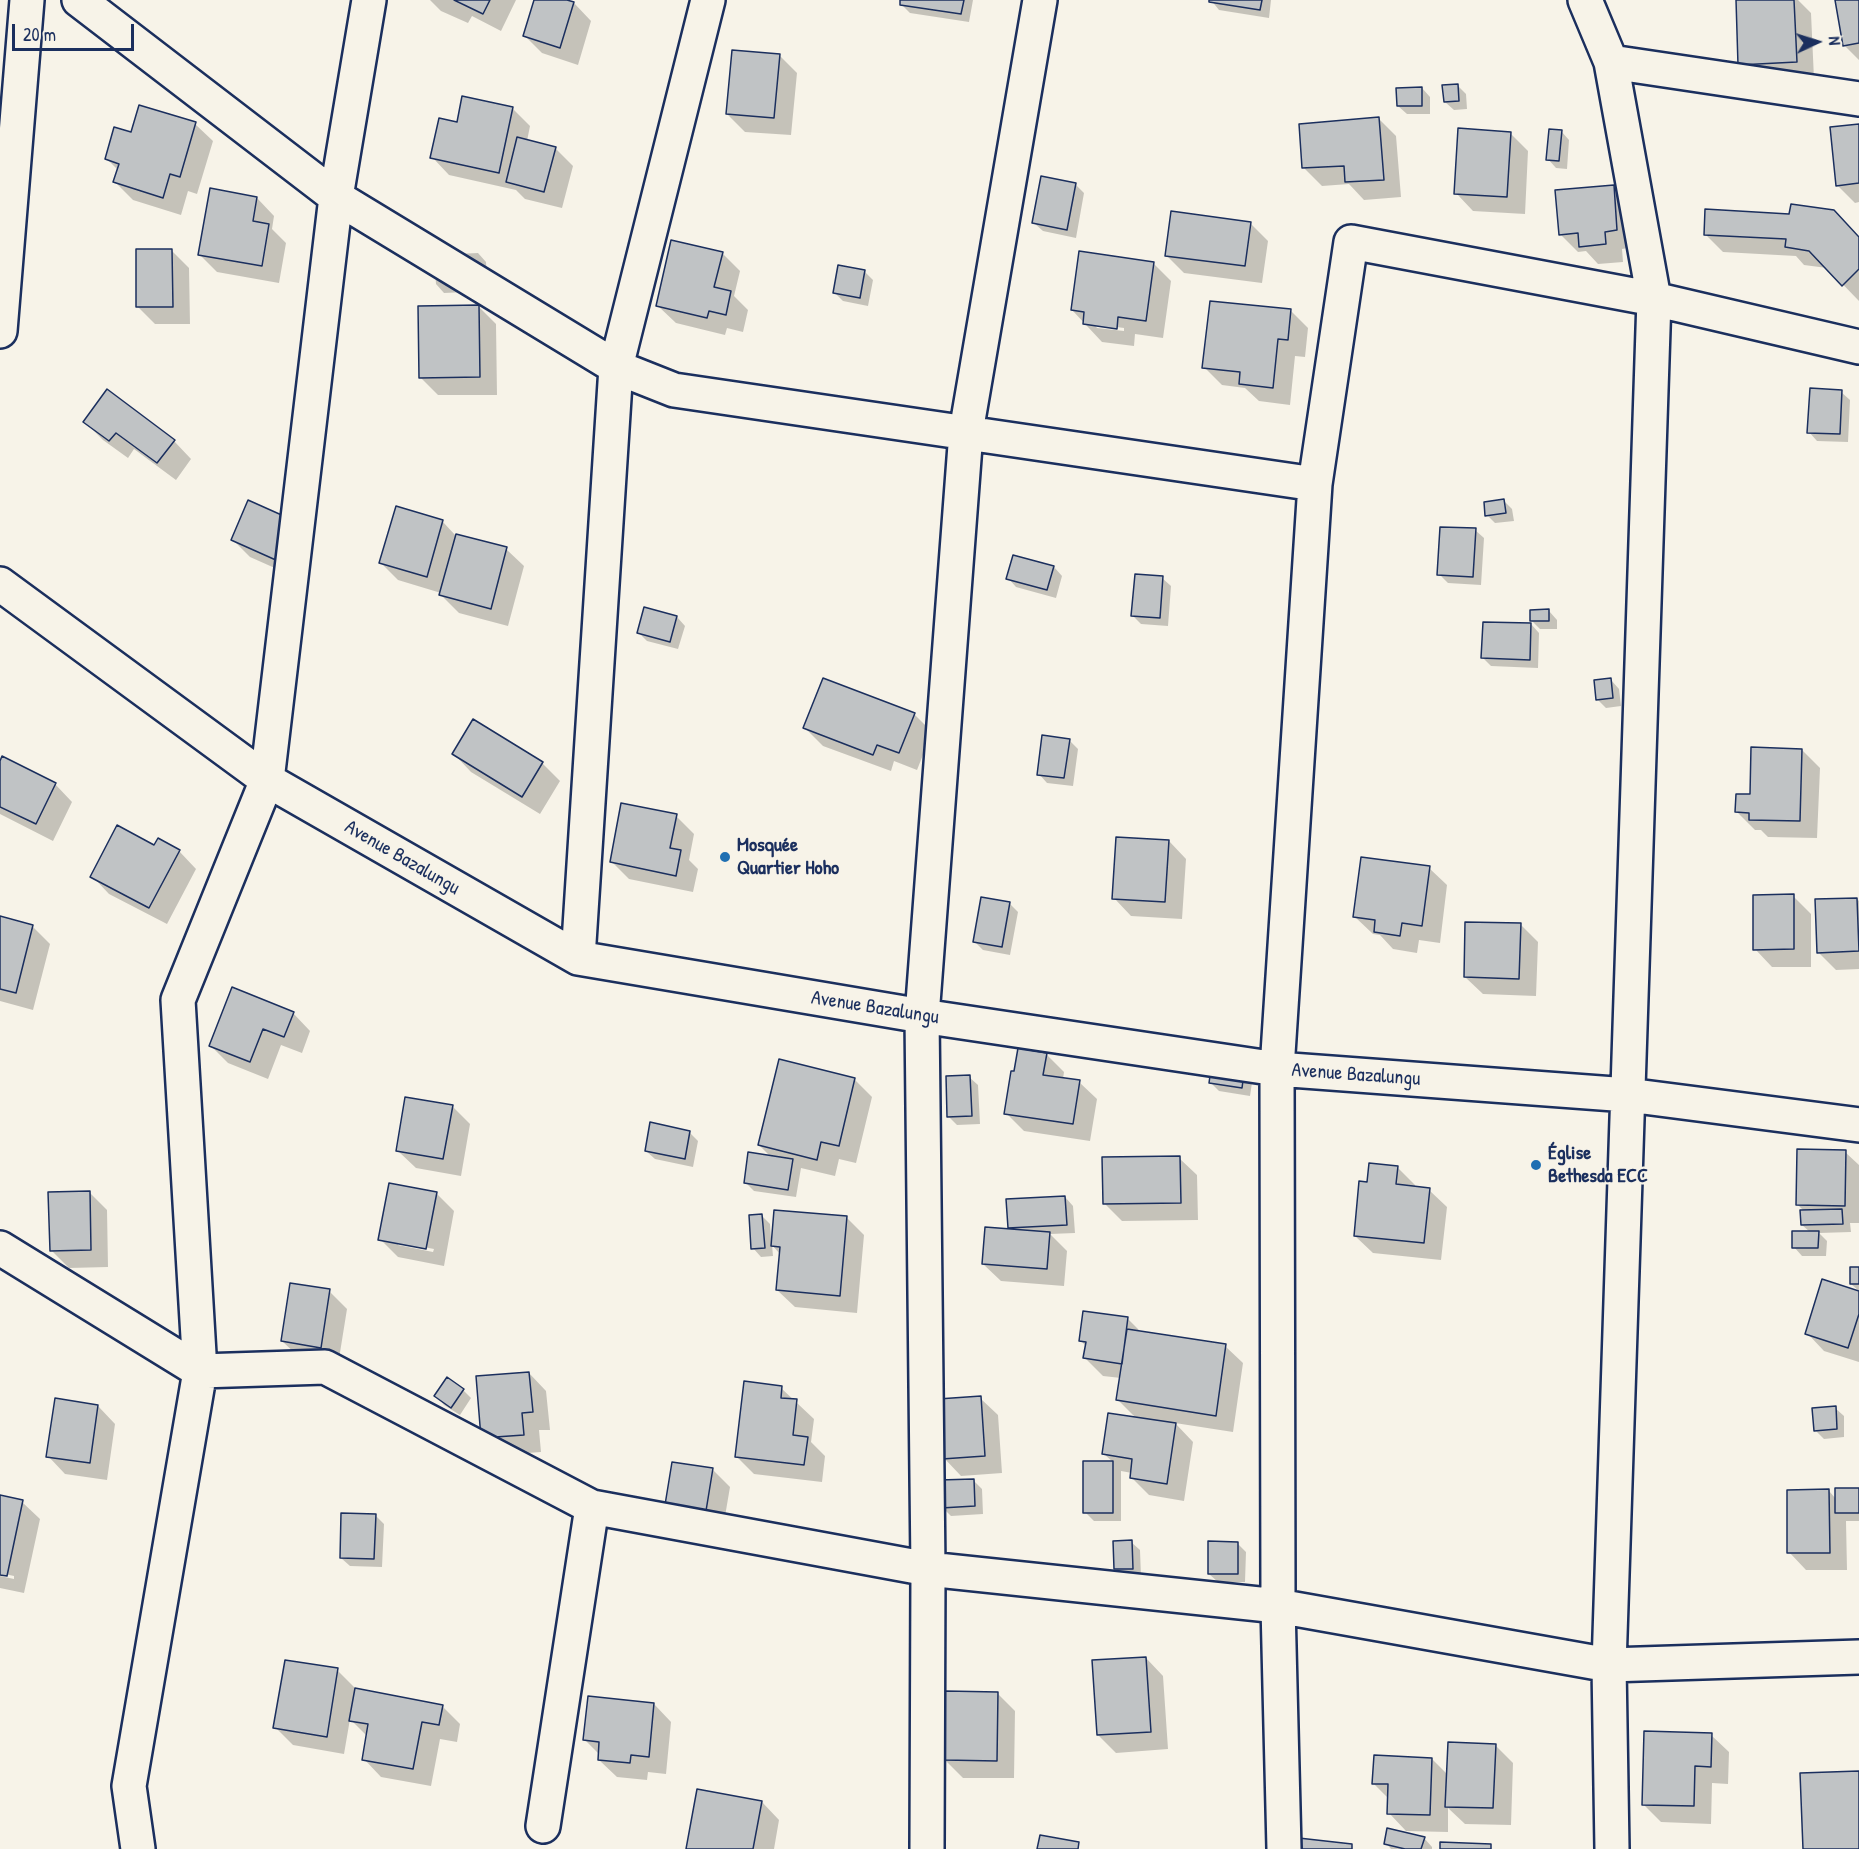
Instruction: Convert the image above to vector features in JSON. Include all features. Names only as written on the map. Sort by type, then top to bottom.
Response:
[{"type":"street","points":[[0,331],[27,0]]},
{"type":"street","points":[[79,0],[336,197],[616,366],[674,390],[1315,484]]},
{"type":"street","points":[[138,1849],[129,1785],[200,1371],[178,1000],[267,780],[336,197],[369,0]]},
{"type":"street","points":[[578,958],[616,366],[708,0]]},
{"type":"street","points":[[927,1849],[928,1569],[922,1016],[966,432],[1040,0]]},
{"type":"street","points":[[1585,0],[1611,62],[1654,299],[1610,1665],[1612,1849]]},
{"type":"street","points":[[1611,62],[1859,99]]},
{"type":"street","points":[[1284,1849],[1278,1606],[1277,1069],[1315,484],[1352,242],[1654,299],[1859,346]]},
{"type":"street","name":"Avenue Bazalungu","points":[[0,584],[267,780],[578,958],[922,1016],[1277,1069],[1628,1095],[1859,1125]]},
{"type":"street","points":[[0,1248],[200,1371],[325,1367],[592,1507],[928,1569],[1278,1606],[1610,1665],[1859,1657]]},
{"type":"street","points":[[543,1826],[592,1507]]},
{"type":"building","points":[[454,0],[490,0],[483,14]]},
{"type":"building","points":[[534,0],[574,2],[560,48],[523,36]]},
{"type":"building","points":[[900,0],[964,0],[961,14],[900,5]]},
{"type":"building","points":[[1209,0],[1262,0],[1260,10],[1209,2]]},
{"type":"building","points":[[1736,0],[1794,0],[1797,62],[1738,65]]},
{"type":"building","points":[[1835,0],[1859,0],[1859,43],[1843,46]]},
{"type":"building","points":[[732,50],[780,54],[774,118],[726,114]]},
{"type":"building","points":[[1458,84],[1459,101],[1444,102],[1442,85]]},
{"type":"building","points":[[1422,87],[1422,106],[1397,106],[1396,88]]},
{"type":"building","points":[[462,96],[513,107],[499,173],[430,158],[439,118],[457,122]]},
{"type":"building","points":[[139,105],[196,122],[180,177],[170,174],[163,198],[113,182],[119,164],[105,159],[114,127],[131,132]]},
{"type":"building","points":[[1379,117],[1384,180],[1345,182],[1344,166],[1302,168],[1299,124]]},
{"type":"building","points":[[1859,124],[1859,183],[1836,186],[1830,127]]},
{"type":"building","points":[[1458,128],[1511,132],[1507,197],[1454,194]]},
{"type":"building","points":[[1549,129],[1562,130],[1559,161],[1546,160]]},
{"type":"building","points":[[517,137],[556,147],[544,192],[506,182]]},
{"type":"building","points":[[1041,176],[1076,183],[1067,230],[1032,223]]},
{"type":"building","points":[[1614,185],[1617,230],[1605,232],[1606,244],[1579,247],[1578,233],[1559,235],[1555,190]]},
{"type":"building","points":[[210,188],[257,197],[253,221],[269,224],[262,266],[198,255]]},
{"type":"building","points":[[1791,204],[1834,210],[1859,237],[1859,269],[1842,286],[1809,251],[1785,247],[1786,239],[1704,235],[1705,209],[1789,214]]},
{"type":"building","points":[[1171,211],[1251,222],[1245,266],[1165,256]]},
{"type":"building","points":[[671,240],[723,252],[714,287],[731,291],[726,315],[709,311],[707,318],[656,306]]},
{"type":"building","points":[[136,249],[172,249],[173,307],[136,307]]},
{"type":"building","points":[[1079,251],[1154,262],[1146,321],[1118,317],[1117,329],[1083,324],[1084,312],[1071,310]]},
{"type":"building","points":[[838,265],[865,270],[860,298],[833,293]]},
{"type":"building","points":[[1210,301],[1291,309],[1288,340],[1278,339],[1273,388],[1239,384],[1240,372],[1202,368]]},
{"type":"building","points":[[479,305],[480,377],[419,378],[418,306]]},
{"type":"building","points":[[1810,388],[1842,390],[1840,434],[1807,433]]},
{"type":"building","points":[[107,389],[175,440],[157,463],[116,433],[109,441],[83,422]]},
{"type":"building","points":[[1504,499],[1506,513],[1485,516],[1484,502]]},
{"type":"building","points":[[248,500],[295,521],[278,561],[231,540]]},
{"type":"building","points":[[396,506],[443,520],[427,577],[379,563]]},
{"type":"building","points":[[1440,527],[1476,528],[1473,577],[1437,575]]},
{"type":"building","points":[[456,534],[507,547],[491,609],[439,595]]},
{"type":"building","points":[[1013,555],[1054,566],[1047,590],[1006,579]]},
{"type":"building","points":[[1135,574],[1163,576],[1160,618],[1131,616]]},
{"type":"building","points":[[644,607],[677,616],[670,642],[637,633]]},
{"type":"building","points":[[1549,609],[1549,621],[1530,621],[1530,610]]},
{"type":"building","points":[[1483,622],[1531,623],[1530,660],[1481,658]]},
{"type":"building","points":[[823,678],[915,713],[899,753],[877,745],[873,755],[803,728]]},
{"type":"building","points":[[1611,678],[1613,698],[1596,700],[1594,680]]},
{"type":"building","points":[[473,719],[543,762],[522,797],[452,754]]},
{"type":"building","points":[[1042,735],[1070,739],[1064,778],[1037,775]]},
{"type":"building","points":[[1751,747],[1802,749],[1800,821],[1749,820],[1749,813],[1735,812],[1736,794],[1750,794]]},
{"type":"building","points":[[2,756],[56,783],[36,824],[0,807],[0,761]]},
{"type":"building","points":[[621,803],[677,814],[670,848],[681,850],[676,876],[610,862]]},
{"type":"building","points":[[117,825],[154,845],[158,838],[180,850],[149,908],[90,877]]},
{"type":"building","points":[[1116,837],[1169,840],[1165,902],[1112,899]]},
{"type":"building","points":[[1361,857],[1430,866],[1422,926],[1402,923],[1400,936],[1374,932],[1375,920],[1353,917]]},
{"type":"building","points":[[1794,894],[1794,949],[1753,950],[1753,895]]},
{"type":"building","points":[[981,897],[1010,902],[1002,947],[973,942]]},
{"type":"building","points":[[1857,898],[1859,951],[1817,953],[1815,899]]},
{"type":"building","points":[[0,916],[33,925],[16,993],[0,989]]},
{"type":"building","points":[[1465,922],[1521,923],[1519,979],[1464,977]]},
{"type":"building","points":[[232,987],[294,1012],[284,1037],[263,1029],[250,1062],[209,1046]]},
{"type":"building","points":[[1018,1048],[1047,1053],[1043,1075],[1080,1080],[1073,1124],[1004,1114],[1011,1071],[1014,1071]]},
{"type":"building","points":[[779,1059],[855,1078],[839,1146],[821,1142],[817,1160],[758,1145]]},
{"type":"building","points":[[1212,1061],[1245,1066],[1242,1088],[1209,1083]]},
{"type":"building","points":[[970,1075],[972,1116],[947,1117],[946,1076]]},
{"type":"building","points":[[405,1097],[453,1105],[443,1159],[396,1151]]},
{"type":"building","points":[[650,1122],[690,1131],[685,1159],[645,1151]]},
{"type":"building","points":[[1797,1149],[1846,1150],[1845,1206],[1796,1205]]},
{"type":"building","points":[[748,1152],[793,1159],[788,1190],[744,1183]]},
{"type":"building","points":[[1180,1156],[1181,1203],[1103,1204],[1102,1157]]},
{"type":"building","points":[[1369,1163],[1398,1166],[1396,1184],[1430,1188],[1424,1243],[1354,1236],[1359,1181],[1367,1182]]},
{"type":"building","points":[[389,1183],[437,1192],[426,1249],[378,1240]]},
{"type":"building","points":[[90,1191],[91,1250],[50,1251],[48,1192]]},
{"type":"building","points":[[1065,1196],[1067,1225],[1008,1228],[1006,1199]]},
{"type":"building","points":[[1842,1209],[1843,1224],[1801,1225],[1800,1210]]},
{"type":"building","points":[[774,1210],[847,1216],[840,1296],[776,1290],[780,1247],[771,1246]]},
{"type":"building","points":[[762,1214],[765,1248],[751,1249],[749,1215]]},
{"type":"building","points":[[985,1227],[1050,1232],[1047,1269],[982,1264]]},
{"type":"building","points":[[1792,1231],[1819,1231],[1818,1248],[1792,1248]]},
{"type":"building","points":[[1850,1267],[1859,1267],[1859,1284],[1850,1284]]},
{"type":"building","points":[[1822,1279],[1859,1291],[1859,1314],[1848,1348],[1805,1334]]},
{"type":"building","points":[[290,1283],[330,1289],[321,1348],[281,1341]]},
{"type":"building","points":[[1083,1311],[1128,1317],[1122,1364],[1083,1358],[1086,1342],[1079,1341]]},
{"type":"building","points":[[1127,1329],[1226,1344],[1216,1416],[1116,1400]]},
{"type":"building","points":[[529,1372],[533,1412],[522,1413],[524,1435],[481,1438],[476,1376]]},
{"type":"building","points":[[447,1377],[464,1389],[451,1408],[434,1396]]},
{"type":"building","points":[[744,1381],[782,1386],[781,1398],[797,1399],[793,1435],[808,1437],[804,1465],[735,1457]]},
{"type":"building","points":[[981,1396],[985,1456],[942,1459],[938,1399]]},
{"type":"building","points":[[55,1398],[98,1405],[90,1463],[46,1457]]},
{"type":"building","points":[[1836,1406],[1837,1429],[1814,1431],[1812,1408]]},
{"type":"building","points":[[1108,1413],[1176,1423],[1167,1484],[1130,1478],[1132,1459],[1102,1454]]},
{"type":"building","points":[[1083,1461],[1113,1461],[1113,1513],[1083,1513]]},
{"type":"building","points":[[672,1462],[713,1468],[705,1517],[664,1511]]},
{"type":"building","points":[[974,1479],[975,1506],[941,1508],[939,1480]]},
{"type":"building","points":[[1835,1488],[1859,1488],[1859,1513],[1835,1513]]},
{"type":"building","points":[[1829,1489],[1830,1553],[1787,1553],[1787,1490]]},
{"type":"building","points":[[0,1495],[23,1500],[7,1576],[0,1575]]},
{"type":"building","points":[[341,1513],[376,1514],[374,1559],[340,1558]]},
{"type":"building","points":[[1132,1540],[1133,1569],[1114,1569],[1113,1541]]},
{"type":"building","points":[[1208,1541],[1238,1542],[1238,1574],[1208,1574]]},
{"type":"building","points":[[1146,1657],[1151,1732],[1097,1735],[1092,1660]]},
{"type":"building","points":[[285,1660],[338,1668],[327,1737],[273,1728]]},
{"type":"building","points":[[355,1688],[443,1705],[439,1725],[422,1722],[413,1769],[362,1760],[368,1724],[349,1721]]},
{"type":"building","points":[[945,1691],[998,1692],[997,1761],[944,1760]]},
{"type":"building","points":[[588,1696],[654,1703],[649,1757],[631,1755],[630,1763],[598,1760],[599,1742],[583,1740]]},
{"type":"building","points":[[1644,1731],[1712,1733],[1711,1767],[1695,1766],[1694,1806],[1642,1805]]},
{"type":"building","points":[[1448,1742],[1496,1744],[1493,1808],[1445,1807]]},
{"type":"building","points":[[1374,1755],[1432,1758],[1430,1815],[1387,1814],[1388,1784],[1372,1784]]},
{"type":"building","points":[[1859,1771],[1859,1849],[1803,1849],[1800,1773]]},
{"type":"building","points":[[697,1789],[762,1801],[753,1849],[686,1849]]},
{"type":"building","points":[[1387,1828],[1425,1837],[1421,1849],[1405,1849],[1384,1844]]},
{"type":"building","points":[[1040,1835],[1079,1842],[1078,1849],[1037,1849]]},
{"type":"building","points":[[1281,1836],[1352,1844],[1352,1849],[1279,1849]]},
{"type":"building","points":[[1440,1842],[1491,1844],[1491,1849],[1440,1849]]},
{"type":"place","name":"Mosquée Quartier Hoho","points":[[725,857]]},
{"type":"place","name":"Église Bethesda ECC","points":[[1536,1165]]}]
